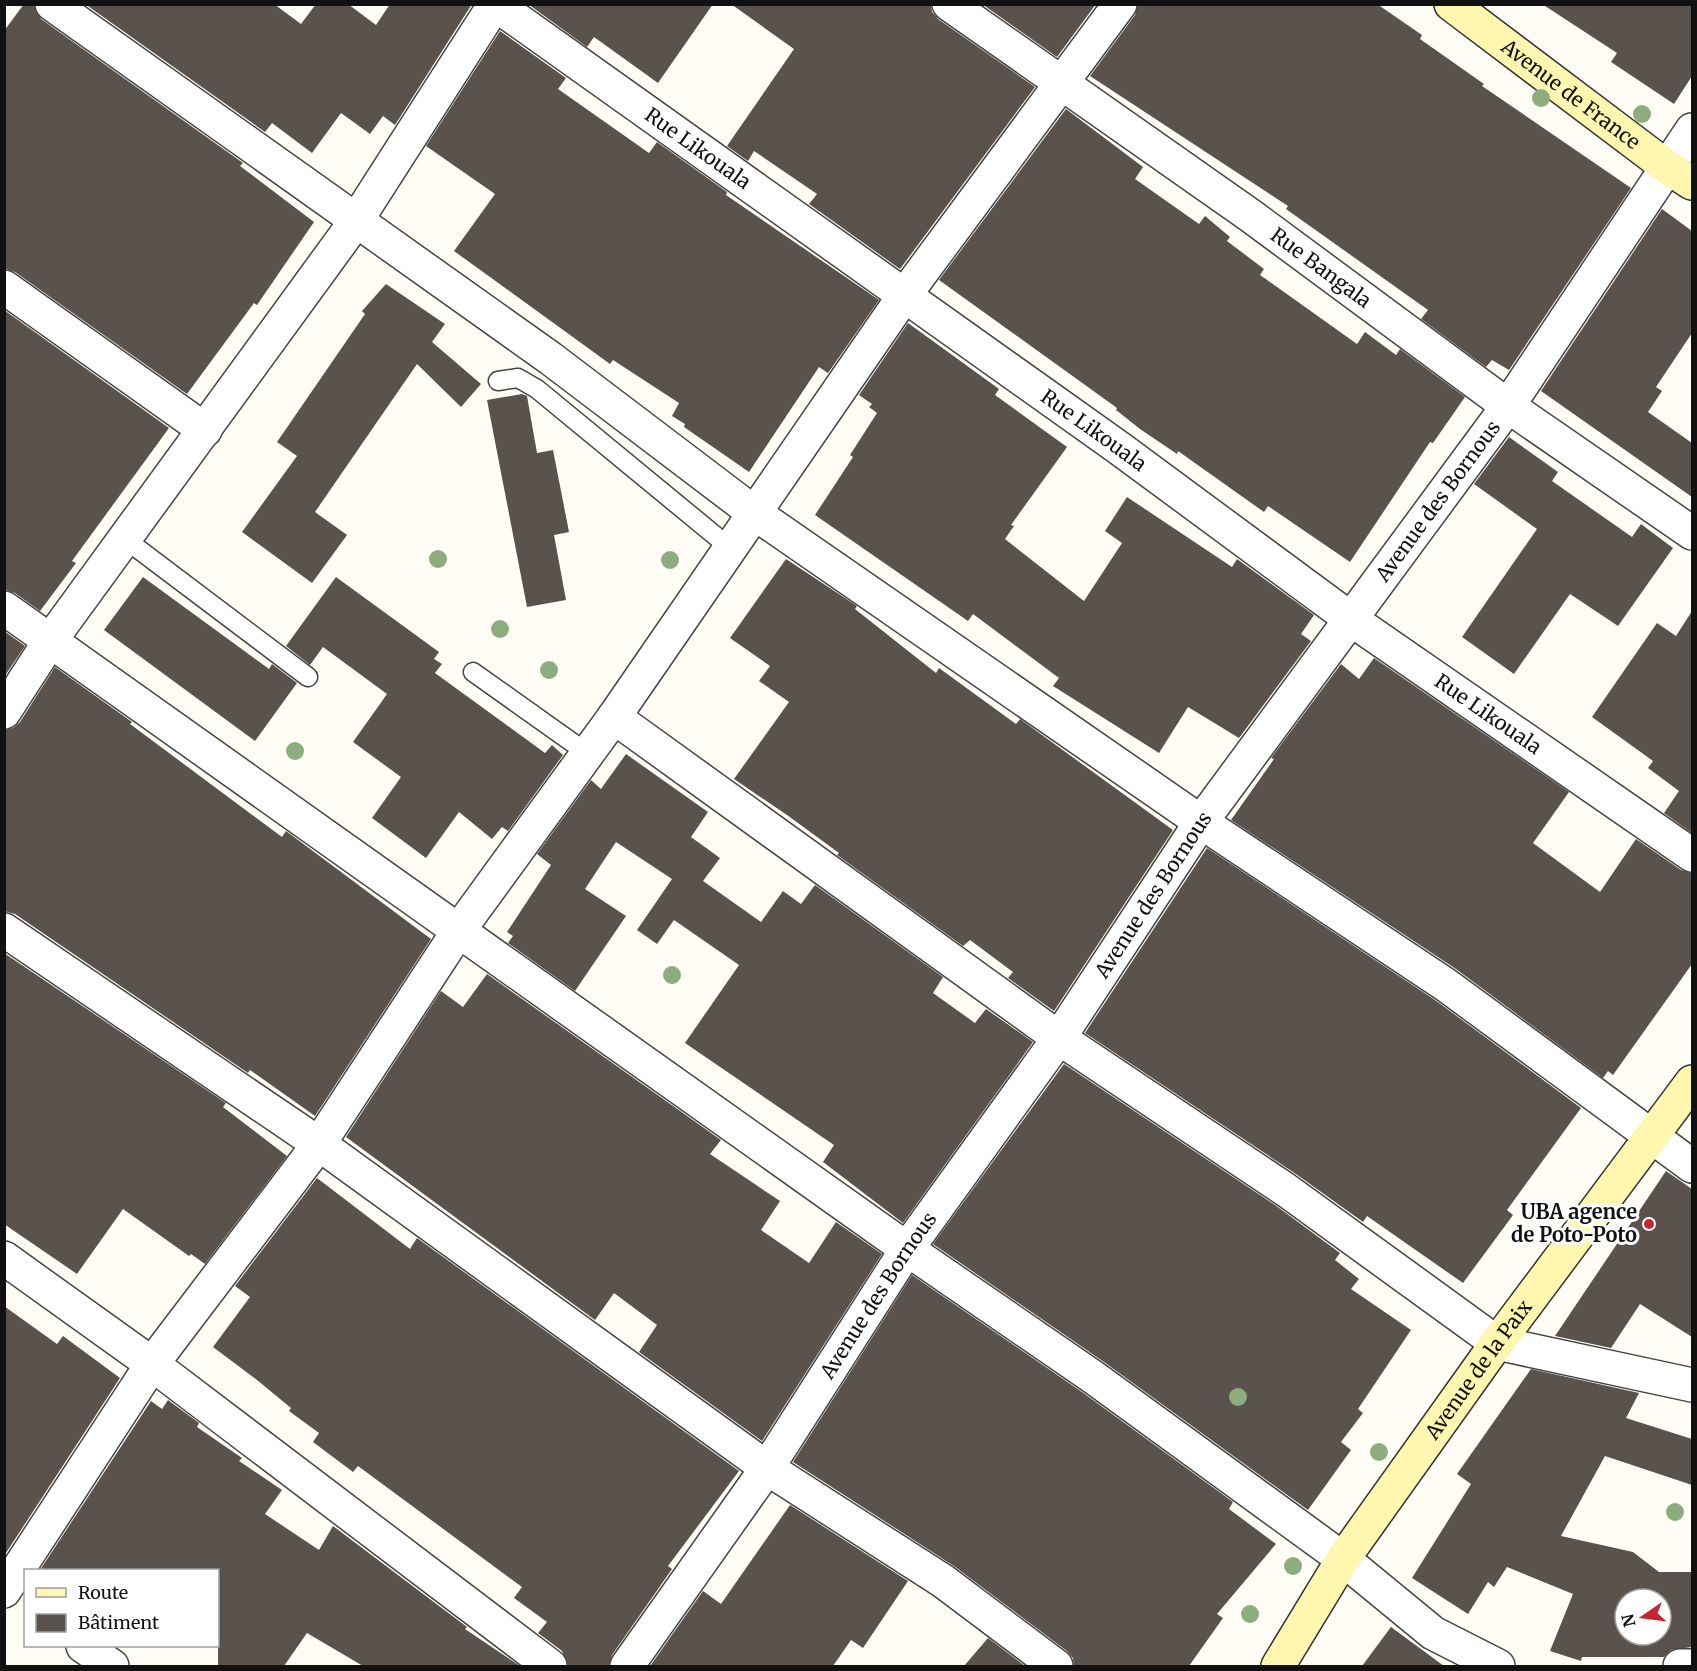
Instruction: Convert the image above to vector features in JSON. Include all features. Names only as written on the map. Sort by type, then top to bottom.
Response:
[{"type":"main road","name":"Avenue de France","points":[[1451,4],[1680,175]]},
{"type":"main road","name":"Avenue de la Paix","points":[[1278,1666],[1343,1559],[1497,1343],[1653,1138],[1692,1082]]},
{"type":"street","points":[[52,4],[550,358],[753,512],[1201,822],[1446,985],[1692,1166]]},
{"type":"street","points":[[4,712],[50,641],[356,222],[495,4]]},
{"type":"street","name":"Rue Likouala","points":[[495,4],[1119,448],[1352,620],[1692,855]]},
{"type":"street","name":"Rue Bangala","points":[[950,4],[1062,86],[1251,216],[1508,406],[1692,533]]},
{"type":"street","points":[[24,1569],[152,1364],[319,1144],[459,930],[614,717],[753,512],[822,418],[904,296],[1062,86],[1120,4]]},
{"type":"street","name":"Avenue des Bornous","points":[[627,1666],[767,1468],[907,1249],[1059,1038],[1201,822],[1680,175],[1692,130]]},
{"type":"street","points":[[4,287],[205,430]]},
{"type":"street","points":[[4,608],[907,1249],[1093,1377],[1343,1559],[1433,1633],[1498,1666]]},
{"type":"street","points":[[614,717],[1059,1038],[1286,1190],[1497,1343],[1692,1384]]},
{"type":"street","points":[[4,930],[319,1144],[767,1468],[943,1581],[1056,1666]]},
{"type":"street","points":[[4,1258],[152,1364],[550,1666]]},
{"type":"street","points":[[10,1592],[24,1570]]},
{"type":"street","points":[[84,1647],[112,1666]]},
{"type":"street","points":[[1680,1666],[1692,1666]]},
{"type":"lane","points":[[498,381],[518,378],[537,389],[729,547]]},
{"type":"lane","points":[[125,539],[308,677]]},
{"type":"lane","points":[[473,672],[587,753]]},
{"type":"building","points":[[24,4],[34,4],[41,19],[243,163],[240,166],[314,222],[257,305],[254,303],[187,394],[15,272],[4,268],[4,31]]},
{"type":"building","points":[[85,4],[274,4],[301,24],[316,4],[348,4],[376,25],[390,4],[472,4],[395,125],[383,116],[370,134],[341,113],[312,153],[272,123],[265,132]]},
{"type":"building","points":[[528,4],[713,4],[658,83],[594,37],[587,47]]},
{"type":"building","points":[[731,4],[931,4],[932,12],[938,19],[1035,87],[900,269],[809,204],[817,194],[754,151],[748,161],[727,146],[794,49]]},
{"type":"building","points":[[982,4],[1096,4],[1057,57]]},
{"type":"building","points":[[1138,4],[1377,4],[1422,35],[1420,39],[1484,84],[1482,86],[1631,188],[1509,370],[1492,360],[1486,367],[1421,319],[1428,310],[1286,209],[1288,206],[1090,76],[1135,15]]},
{"type":"building","points":[[1542,4],[1692,4],[1692,76],[1674,104],[1611,62],[1617,53]]},
{"type":"building","points":[[500,31],[566,78],[558,89],[649,153],[657,142],[727,192],[726,195],[879,300],[828,373],[819,367],[749,472],[684,427],[685,424],[672,416],[679,403],[613,360],[610,364],[454,251],[495,194],[426,146]]},
{"type":"building","points":[[1066,109],[1143,167],[1135,179],[1199,224],[1205,216],[1230,237],[1227,241],[1264,269],[1260,275],[1357,344],[1365,332],[1396,355],[1400,349],[1465,397],[1433,443],[1430,442],[1350,562],[1268,506],[1264,512],[1178,451],[1177,454],[1140,429],[1116,410],[1117,408],[939,280]]},
{"type":"building","points":[[1662,209],[1692,231],[1692,333],[1656,387],[1662,391],[1648,412],[1692,443],[1692,497],[1541,391]]},
{"type":"building","points":[[386,284],[445,324],[432,342],[481,384],[461,407],[417,364],[315,512],[347,535],[312,583],[242,532],[297,456],[277,442],[365,314],[362,311]]},
{"type":"building","points":[[4,310],[169,428],[72,561],[76,563],[40,611],[15,593],[4,589]]},
{"type":"building","points":[[908,323],[999,389],[995,395],[1067,447],[1011,525],[1014,526],[1005,539],[1084,601],[1122,543],[1105,531],[1127,497],[1232,567],[1237,559],[1314,615],[1301,634],[1311,641],[1239,738],[1188,707],[1159,753],[1053,686],[1059,678],[973,614],[968,621],[815,515],[853,457],[850,455],[877,413],[869,407],[872,404],[859,395]]},
{"type":"building","points":[[522,394],[527,396],[537,453],[553,450],[569,532],[554,535],[566,600],[527,607],[487,400]]},
{"type":"building","points":[[1509,437],[1558,472],[1552,481],[1632,537],[1641,524],[1673,548],[1618,626],[1570,594],[1514,674],[1462,637],[1537,529],[1474,484]]},
{"type":"building","points":[[786,559],[857,606],[855,609],[936,673],[939,668],[1016,724],[1020,719],[1173,830],[1054,1011],[1008,978],[1013,972],[970,940],[963,946],[837,855],[839,853],[787,815],[734,779],[789,702],[759,681],[770,666],[730,638]]},
{"type":"building","points":[[143,577],[269,669],[272,664],[297,683],[255,741],[104,630]]},
{"type":"building","points":[[336,577],[439,652],[434,659],[442,664],[435,673],[545,753],[552,745],[563,755],[508,831],[502,827],[492,839],[459,812],[426,858],[372,818],[401,777],[353,742],[387,694],[323,647],[310,665],[286,646]]},
{"type":"building","points":[[1692,611],[1692,833],[1664,813],[1679,791],[1648,768],[1653,761],[1592,717],[1657,623],[1676,636]]},
{"type":"building","points":[[4,631],[25,646],[4,677]]},
{"type":"building","points":[[1374,658],[1569,792],[1533,843],[1600,892],[1636,839],[1681,870],[1692,873],[1692,964],[1613,1075],[1608,1071],[1603,1078],[1456,969],[1231,820],[1274,759],[1271,758],[1341,664],[1359,679]]},
{"type":"building","points":[[55,667],[132,722],[130,724],[282,837],[286,831],[431,939],[315,1116],[250,1070],[248,1073],[15,914],[4,911],[4,730],[13,728],[20,722]]},
{"type":"building","points":[[626,754],[708,812],[691,837],[720,858],[703,881],[761,922],[783,891],[801,904],[815,885],[943,977],[933,993],[975,1023],[986,1009],[1033,1042],[903,1223],[823,1162],[834,1145],[685,1043],[739,965],[674,920],[657,944],[637,930],[672,879],[616,842],[585,889],[626,916],[575,991],[508,943],[513,936],[507,932],[551,865],[537,854],[591,780],[601,789]]},
{"type":"building","points":[[1207,848],[1435,1000],[1581,1108],[1507,1210],[1513,1215],[1463,1283],[1367,1216],[1363,1222],[1296,1174],[1085,1033]]},
{"type":"building","points":[[4,953],[226,1103],[223,1107],[287,1156],[205,1264],[191,1254],[189,1256],[123,1209],[77,1274],[4,1224]]},
{"type":"building","points":[[487,974],[721,1140],[710,1154],[780,1201],[761,1230],[809,1263],[836,1222],[882,1254],[762,1441],[639,1352],[657,1325],[614,1293],[595,1320],[346,1137],[441,991],[463,1007]]},
{"type":"building","points":[[1064,1064],[1275,1205],[1340,1253],[1335,1260],[1359,1279],[1351,1289],[1411,1330],[1358,1409],[1363,1413],[1341,1442],[1351,1450],[1308,1510],[1104,1362],[933,1244]]},
{"type":"building","points":[[1666,1171],[1692,1189],[1692,1337],[1640,1304],[1611,1348],[1555,1336]]},
{"type":"building","points":[[317,1178],[410,1249],[417,1238],[739,1471],[668,1566],[672,1569],[612,1655],[609,1666],[568,1666],[562,1651],[538,1633],[547,1622],[514,1598],[522,1587],[358,1466],[353,1472],[313,1442],[319,1433],[289,1411],[291,1408],[257,1380],[213,1347],[250,1297],[235,1286]]},
{"type":"building","points":[[912,1275],[1082,1392],[1233,1502],[1229,1509],[1276,1544],[1217,1614],[1223,1618],[1189,1666],[1074,1666],[1073,1658],[1067,1651],[954,1566],[793,1462]]},
{"type":"building","points":[[4,1306],[57,1344],[63,1336],[120,1378],[4,1556]]},
{"type":"building","points":[[1531,1369],[1639,1393],[1626,1418],[1692,1439],[1692,1485],[1605,1456],[1561,1536],[1633,1552],[1659,1572],[1692,1572],[1692,1647],[1671,1650],[1664,1657],[1582,1657],[1581,1661],[1550,1651],[1573,1594],[1507,1567],[1494,1587],[1488,1582],[1468,1614],[1412,1578],[1471,1484],[1457,1474]]},
{"type":"building","points":[[168,1400],[199,1423],[197,1427],[242,1458],[239,1461],[282,1490],[265,1514],[319,1550],[333,1526],[467,1627],[465,1629],[520,1666],[363,1666],[307,1633],[284,1666],[218,1666],[219,1569],[41,1569],[151,1401],[162,1409]]},
{"type":"building","points":[[790,1505],[908,1581],[863,1648],[851,1640],[833,1666],[650,1666],[703,1591],[721,1604]]},
{"type":"building","points":[[1391,1627],[1444,1666],[1362,1666]]},
{"type":"building","points":[[988,1638],[1025,1666],[964,1666]]},
{"type":"place","name":"UBA agence de Poto-Poto","points":[[1649,1224]]}]
